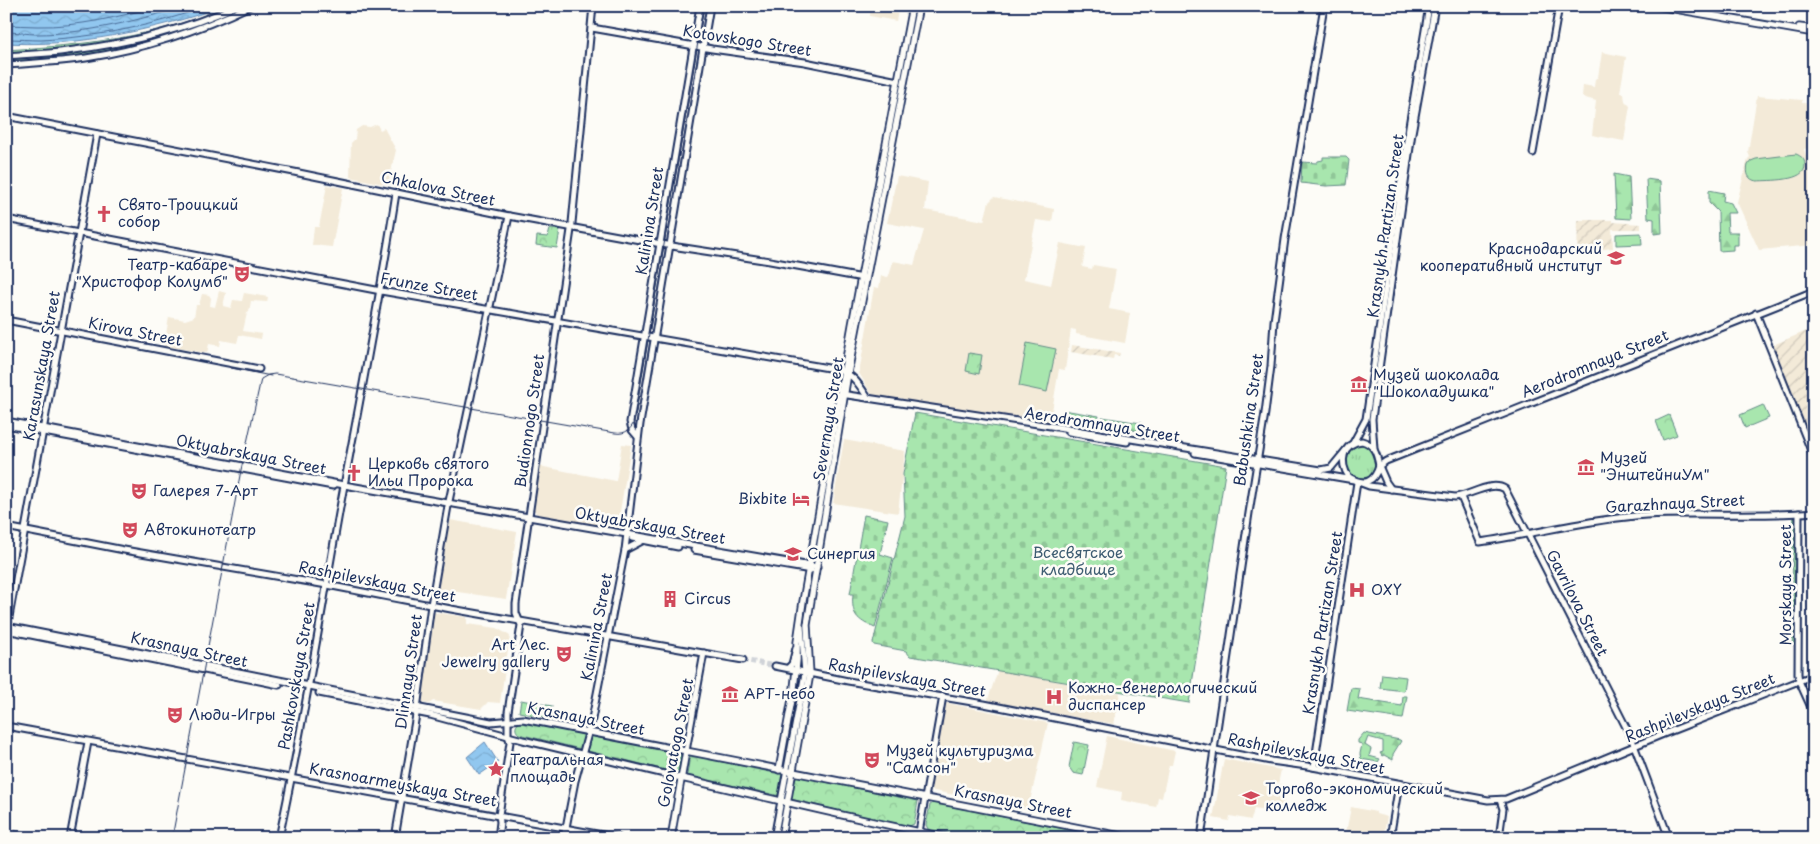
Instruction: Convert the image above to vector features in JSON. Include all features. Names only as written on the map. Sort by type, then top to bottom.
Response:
[{"type":"main road","name":"Severnaya Street","points":[[781,838],[784,801],[791,772],[808,673],[807,626],[846,372],[912,6]]},
{"type":"main road","name":"Severnaya Street","points":[[863,278],[895,133],[919,6]]},
{"type":"main road","points":[[1657,6],[1814,33]]},
{"type":"main road","points":[[1679,6],[1814,29]]},
{"type":"main road","points":[[888,132],[895,133]]},
{"type":"main road","name":"Severnaya Street","points":[[779,770],[796,670],[797,642],[802,608],[843,395]]},
{"type":"main road","name":"Krasnaya Street","points":[[686,751],[1131,838]]},
{"type":"main road","name":"Golovatogo Street","points":[[671,838],[686,751]]},
{"type":"main road","name":"Krasnaya Street","points":[[681,778],[784,801],[919,835],[951,838]]},
{"type":"street","points":[[236,6],[203,21],[117,44],[65,52],[6,56],[6,65],[88,58],[149,45],[200,29],[250,6]]},
{"type":"street","name":"Budionnogo Street","points":[[498,838],[499,815],[510,742],[508,720],[520,634],[520,620],[516,613],[516,604],[571,228],[593,6]]},
{"type":"street","name":"Kalinina Street","points":[[638,437],[632,430],[630,422],[700,6]]},
{"type":"street","name":"Kalinina Street","points":[[564,838],[582,754],[590,732],[625,550],[638,437],[710,6]]},
{"type":"street","name":"Babushkina Street","points":[[1201,838],[1271,366],[1274,321],[1285,239],[1324,6]]},
{"type":"street","name":"Krasnykh Partizan Street","points":[[1353,443],[1366,418],[1408,133],[1429,6]]},
{"type":"street","name":"Krasnykh Partizan Street","points":[[1374,449],[1372,419],[1412,133],[1434,6]]},
{"type":"street","points":[[1533,153],[1559,6]]},
{"type":"street","name":"Kotovskogo Street","points":[[592,28],[805,62],[898,81]]},
{"type":"street","name":"Chkalova Street","points":[[6,116],[571,228],[863,278]]},
{"type":"street","name":"Karasunskaya Street","points":[[6,629],[26,531],[97,134]]},
{"type":"street","name":"Pashkovskaya Street","points":[[279,838],[309,689],[344,486],[381,291],[396,193]]},
{"type":"street","name":"Dlinnaya Street","points":[[396,838],[417,710],[431,605],[449,505],[509,216]]},
{"type":"street","name":"Frunze Street","points":[[6,219],[488,311],[753,354],[846,372]]},
{"type":"street","name":"Aerodromnaya Street","points":[[1379,466],[1386,461],[1814,291]]},
{"type":"street","points":[[1756,313],[1814,458]]},
{"type":"street","name":"Kirova Street","points":[[6,320],[260,369]]},
{"type":"street","points":[[846,372],[856,380],[868,398]]},
{"type":"street","name":"Aerodromnaya Street","points":[[843,395],[1256,462],[1325,470],[1334,466],[1346,451]]},
{"type":"street","name":"Aerodromnaya Street","points":[[843,395],[1256,462],[1358,482]]},
{"type":"street","name":"Oktyabrskaya Street","points":[[6,423],[449,505],[809,568]]},
{"type":"street","points":[[1379,466],[1374,477],[1368,481],[1358,482],[1349,477],[1343,467],[1343,457],[1353,443],[1365,441],[1374,449],[1378,457],[1379,466],[1391,489]]},
{"type":"street","points":[[1378,457],[1386,461]]},
{"type":"street","name":"Krasnykh Partizan Street","points":[[1314,767],[1358,482]]},
{"type":"street","name":"Gavrilova Street","points":[[1358,482],[1369,486],[1461,497],[1492,486],[1501,487],[1509,495],[1634,747],[1669,838]]},
{"type":"street","name":"Garazhnaya Street","points":[[1461,497],[1480,542],[1529,535],[1587,522],[1646,515],[1814,512]]},
{"type":"street","name":"Morskaya Street","points":[[1799,513],[1799,681],[1814,714]]},
{"type":"street","name":"Rashpilevskaya Street","points":[[6,527],[128,551],[743,660]]},
{"type":"street","name":"Oktyabrskaya Street","points":[[627,535],[642,541],[817,569]]},
{"type":"street","points":[[625,550],[642,541]]},
{"type":"street","name":"Severnaya Street","points":[[801,622],[808,673]]},
{"type":"street","name":"Krasnaya Street","points":[[6,629],[417,710],[491,722],[523,719],[686,751]]},
{"type":"street","name":"Severnaya Street","points":[[788,668],[792,664],[797,642]]},
{"type":"street","name":"Golovatogo Street","points":[[686,751],[704,653]]},
{"type":"street","name":"Rashpilevskaya Street","points":[[775,666],[897,690],[943,696],[1271,761],[1314,767],[1488,800],[1500,800],[1814,675]]},
{"type":"street","points":[[919,835],[943,696]]},
{"type":"street","name":"Krasnaya Street","points":[[417,710],[508,735],[681,778]]},
{"type":"street","name":"Krasnoarmeyskaya Street","points":[[6,726],[619,838]]},
{"type":"street","points":[[70,838],[88,742]]},
{"type":"street","points":[[1390,838],[1399,784]]},
{"type":"street","points":[[1499,838],[1503,809],[1500,800]]},
{"type":"street","name":"Severnaya Street","points":[[774,838],[784,801]]},
{"type":"shaded area","points":[[871,6],[899,6],[896,21],[870,16]]},
{"type":"shaded area","points":[[1602,52],[1626,57],[1620,92],[1624,94],[1625,101],[1630,106],[1624,141],[1592,135],[1596,101],[1582,97],[1583,85],[1594,87],[1595,79],[1598,77]]},
{"type":"shaded area","points":[[1757,96],[1802,100],[1802,103],[1814,104],[1814,147],[1804,149],[1814,179],[1814,245],[1759,250],[1737,202],[1750,157],[1748,152]]},
{"type":"shaded area","points":[[377,124],[380,130],[384,128],[396,150],[388,185],[350,177],[351,143],[355,139],[356,130],[362,126],[370,127]]},
{"type":"shaded area","points":[[897,176],[928,182],[925,210],[984,221],[989,202],[994,197],[1054,209],[1052,222],[1036,220],[1024,279],[1051,285],[1060,243],[1086,248],[1082,267],[1092,269],[1093,265],[1116,269],[1109,309],[1130,313],[1125,343],[1076,334],[1076,330],[1071,329],[1065,370],[1059,369],[1050,423],[904,401],[901,398],[897,400],[872,395],[859,373],[874,287],[879,288],[881,276],[888,277],[893,261],[914,265],[924,230],[887,223]]},
{"type":"shaded area","points":[[327,185],[343,188],[332,247],[312,245],[314,227],[319,227]]},
{"type":"shaded area","points":[[1578,220],[1613,220],[1613,222],[1641,224],[1641,229],[1612,229],[1613,248],[1577,252]]},
{"type":"shaded area","points":[[219,291],[226,293],[223,306],[231,308],[233,300],[242,301],[244,293],[268,297],[267,302],[251,301],[243,331],[262,334],[261,339],[239,335],[237,343],[221,340],[220,346],[209,344],[207,353],[164,346],[169,317],[185,320],[194,317],[196,305],[199,305],[202,294],[209,295],[211,298],[210,306],[215,307]]},
{"type":"shaded area","points":[[1814,328],[1814,437],[1810,428],[1806,429],[1773,345]]},
{"type":"shaded area","points":[[1072,345],[1120,353],[1119,356],[1114,355],[1113,359],[1071,352]]},
{"type":"shaded area","points":[[844,440],[905,451],[898,513],[833,503]]},
{"type":"shaded area","points":[[622,444],[631,445],[617,530],[540,517],[533,509],[539,466],[616,481]]},
{"type":"shaded area","points":[[450,520],[517,532],[506,599],[437,589]]},
{"type":"shaded area","points":[[432,612],[467,617],[467,624],[497,628],[510,636],[500,703],[488,702],[481,709],[433,701],[429,704],[422,703],[421,697]]},
{"type":"shaded area","name":"Кожно-венерологический диспансер","points":[[998,670],[1120,693],[1114,724],[987,702]]},
{"type":"shaded area","points":[[946,703],[1048,723],[1028,810],[930,790]]},
{"type":"shaded area","points":[[1107,736],[1175,751],[1172,765],[1169,765],[1162,798],[1158,797],[1156,807],[1121,800],[1122,792],[1097,787]]},
{"type":"shaded area","name":"Торгово-экономический колледж","points":[[1224,759],[1281,770],[1278,784],[1286,785],[1282,814],[1254,809],[1251,820],[1230,816],[1229,821],[1213,818]]},
{"type":"shaded area","points":[[1351,807],[1376,812],[1376,814],[1387,817],[1383,838],[1345,838]]},
{"type":"green space","points":[[226,6],[232,6],[178,27],[150,34],[93,45],[6,53],[6,50],[62,46],[146,33],[200,17]]},
{"type":"green space","points":[[240,6],[245,6],[180,33],[112,52],[66,59],[16,61],[12,59],[167,33],[201,24]]},
{"type":"green space","points":[[1796,154],[1805,163],[1804,171],[1800,175],[1786,179],[1757,181],[1748,176],[1747,168],[1751,161]]},
{"type":"green space","points":[[1323,157],[1346,157],[1349,160],[1346,185],[1326,186],[1301,183],[1302,162],[1317,163],[1323,160]]},
{"type":"green space","points":[[1614,174],[1629,177],[1631,219],[1616,218]]},
{"type":"green space","points":[[1646,179],[1660,181],[1662,233],[1654,234],[1654,219],[1648,218]]},
{"type":"green space","points":[[1709,190],[1724,193],[1723,201],[1731,203],[1736,213],[1727,213],[1728,232],[1738,232],[1738,245],[1733,245],[1733,250],[1719,251],[1718,212],[1709,203]]},
{"type":"green space","points":[[550,229],[560,230],[557,248],[536,245],[537,236],[548,237]]},
{"type":"green space","points":[[1641,233],[1642,244],[1616,245],[1616,234]]},
{"type":"green space","points":[[1027,343],[1056,349],[1047,392],[1019,386]]},
{"type":"green space","points":[[969,353],[982,355],[979,374],[966,371]]},
{"type":"green space","points":[[1763,405],[1769,418],[1745,428],[1740,415]]},
{"type":"green space","points":[[1063,410],[1099,416],[1097,424],[1062,418]]},
{"type":"green space","name":"Всесвятское кладбище","points":[[915,413],[1226,466],[1189,703],[910,656],[906,651],[874,645],[905,516],[903,474]]},
{"type":"green space","points":[[1669,415],[1677,435],[1663,440],[1656,421]]},
{"type":"green space","points":[[1102,417],[1141,423],[1139,431],[1101,425]]},
{"type":"green space","points":[[1357,445],[1367,446],[1374,457],[1375,467],[1372,474],[1367,477],[1360,478],[1354,475],[1346,463],[1348,453]]},
{"type":"green space","points":[[864,515],[888,520],[880,554],[893,558],[875,628],[856,616],[853,607],[853,594],[850,594]]},
{"type":"green space","points":[[1793,518],[1797,518],[1796,645],[1792,645]]},
{"type":"green space","points":[[1382,674],[1406,677],[1404,691],[1380,688]]},
{"type":"green space","points":[[1351,688],[1360,689],[1358,699],[1402,706],[1403,696],[1407,696],[1403,719],[1347,711]]},
{"type":"green space","points":[[521,700],[552,706],[550,718],[519,712]]},
{"type":"green space","points":[[521,722],[681,754],[678,773],[519,734],[516,731],[516,727]]},
{"type":"green space","points":[[1364,733],[1400,740],[1393,754],[1393,760],[1384,755],[1382,756],[1380,753],[1383,752],[1383,741],[1368,737],[1365,745],[1371,749],[1369,756],[1380,759],[1378,762],[1361,759],[1362,744],[1358,743],[1358,740]]},
{"type":"green space","points":[[1074,742],[1089,745],[1083,775],[1073,773],[1069,767]]},
{"type":"green space","points":[[690,755],[784,775],[780,796],[687,775]]},
{"type":"green space","points":[[796,776],[918,801],[914,824],[907,827],[791,799]]},
{"type":"green space","points":[[933,803],[1110,838],[974,838],[928,829],[926,825],[930,805]]},
{"type":"water","points":[[6,6],[220,6],[183,19],[123,34],[85,40],[26,44],[6,43]]},
{"type":"water","points":[[485,742],[498,762],[479,775],[467,757]]},
{"type":"tunnel","points":[[743,660],[775,666]]},
{"type":"tram line","points":[[172,838],[241,470],[261,379],[275,374],[615,433],[622,433],[628,430],[633,425],[635,418],[704,6]]},
{"type":"tram line","points":[[231,368],[271,376]]},
{"type":"tram line","points":[[6,829],[50,838]]},
{"type":"place","name":"Свято-Троицкий собор","points":[[104,214]]},
{"type":"place","name":"Краснодарский кооперативный институт","points":[[1616,258]]},
{"type":"place","name":"Театр-кабаре \"Христофор Колумб\"","points":[[242,274]]},
{"type":"place","name":"Музей шоколада \"Шоколадушка\"","points":[[1359,384]]},
{"type":"place","name":"Музей \"ЭнштейниУм\"","points":[[1586,467]]},
{"type":"place","name":"Церковь святого Ильи Пророка","points":[[354,473]]},
{"type":"place","name":"Галерея 7-Арт","points":[[139,491]]},
{"type":"place","name":"Bixbite","points":[[801,499]]},
{"type":"place","name":"Автокинотеатр","points":[[130,530]]},
{"type":"place","name":"Синергия","points":[[793,554]]},
{"type":"place","name":"OXY","points":[[1357,590]]},
{"type":"place","name":"Circus","points":[[670,599]]},
{"type":"place","name":"Art Лес. Jewelry gallery","points":[[564,654]]},
{"type":"place","name":"АРТ-небо","points":[[730,694]]},
{"type":"place","name":"Кожно-венерологический диспансер","points":[[1054,697]]},
{"type":"place","name":"Люди-Игры","points":[[175,715]]},
{"type":"place","name":"Музей культуризма \"Самсон\"","points":[[872,760]]},
{"type":"place","name":"Театральная площадь","points":[[496,769]]},
{"type":"place","name":"Торгово-экономический колледж","points":[[1251,798]]}]
